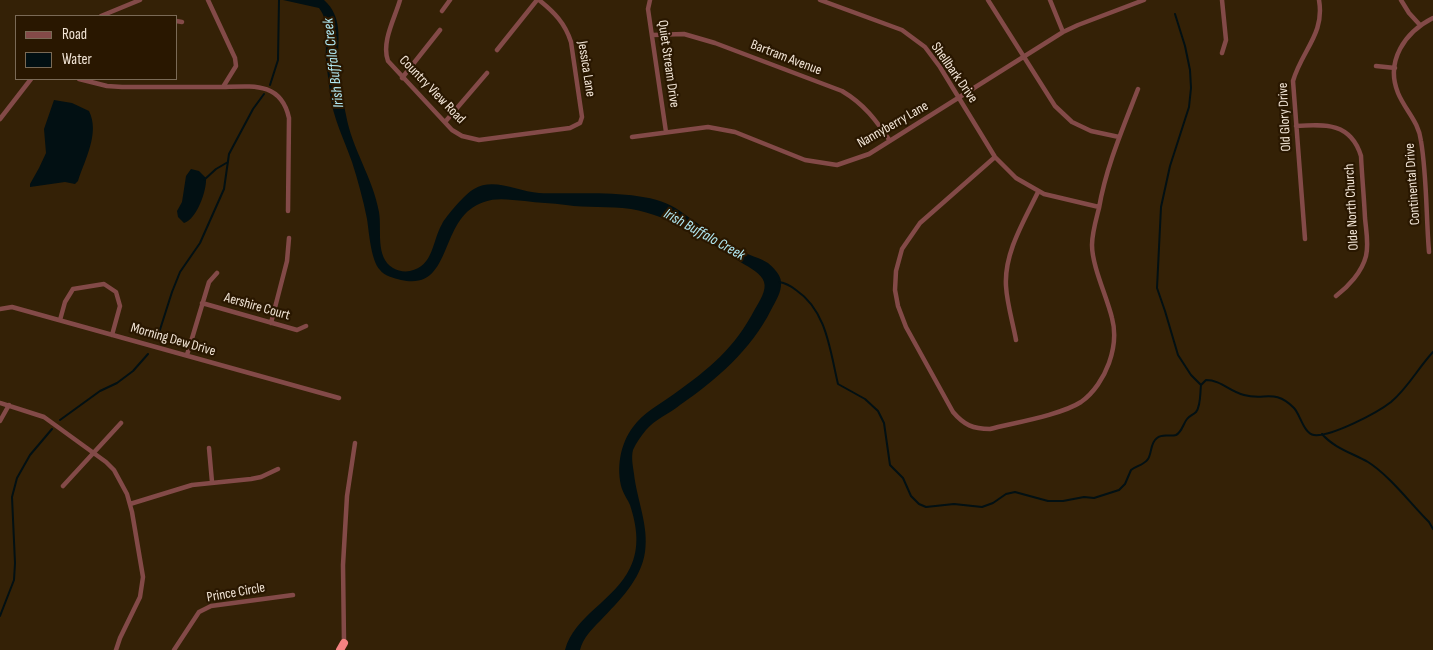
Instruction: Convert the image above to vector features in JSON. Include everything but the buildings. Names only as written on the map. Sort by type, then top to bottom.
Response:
[{"type":"street","points":[[103,15],[140,0]]},
{"type":"street","points":[[208,0],[235,58],[236,66],[223,87]]},
{"type":"street","name":"Country View Road","points":[[400,0],[386,45],[386,56],[402,78],[452,130],[462,136],[478,140],[570,128],[580,123]]},
{"type":"street","points":[[442,11],[450,0]]},
{"type":"street","points":[[497,50],[538,0]]},
{"type":"street","name":"Jessica Lane","points":[[538,0],[568,30],[581,108],[582,117],[580,123]]},
{"type":"street","name":"Quiet Stream Drive","points":[[650,0],[648,8],[666,132]]},
{"type":"street","name":"Shellbark Drive","points":[[820,0],[902,30],[925,47],[960,98],[995,157],[1016,178],[1038,192],[1099,208]]},
{"type":"street","points":[[988,0],[1055,106],[1072,122],[1091,131],[1119,137]]},
{"type":"street","points":[[1050,0],[1063,32]]},
{"type":"street","name":"Nannyberry Lane","points":[[632,137],[708,127],[735,132],[805,160],[837,165],[869,154],[1063,32],[1144,0]]},
{"type":"street","points":[[1222,0],[1226,40],[1222,53]]},
{"type":"street","name":"Old Glory Drive","points":[[1306,239],[1293,81],[1300,61],[1319,28],[1319,0]]},
{"type":"street","points":[[1401,0],[1420,25]]},
{"type":"street","name":"Continental Drive","points":[[1429,252],[1422,142],[1415,121],[1395,84],[1395,68],[1400,48],[1408,35],[1420,25],[1433,18]]},
{"type":"street","points":[[402,78],[440,30]]},
{"type":"street","name":"Bartram Avenue","points":[[652,35],[684,34],[715,43],[842,91],[857,100],[876,119],[890,141]]},
{"type":"street","points":[[1376,66],[1395,68]]},
{"type":"street","points":[[445,122],[487,73]]},
{"type":"street","points":[[0,118],[30,80]]},
{"type":"street","points":[[82,80],[107,86],[122,87],[266,89],[278,95],[286,106],[289,118],[288,211]]},
{"type":"street","points":[[995,157],[920,223],[902,249],[896,271],[895,290],[898,306],[906,327],[952,412],[968,426],[978,429],[990,429],[1062,410],[1080,402],[1094,389],[1106,372],[1112,356],[1114,328],[1103,286],[1095,265],[1092,247],[1104,178],[1138,89]]},
{"type":"street","name":"Olde North Church","points":[[1296,126],[1331,126],[1342,129],[1351,136],[1361,156],[1367,239],[1366,254],[1363,265],[1336,296]]},
{"type":"street","points":[[1016,340],[1006,287],[1006,272],[1016,238],[1038,192]]},
{"type":"street","points":[[271,323],[287,261],[289,238]]},
{"type":"street","points":[[187,355],[209,282],[217,273]]},
{"type":"street","points":[[60,320],[64,302],[73,289],[104,284],[116,292],[120,306],[112,335]]},
{"type":"street","name":"Aershire Court","points":[[202,304],[297,330],[306,326]]},
{"type":"street","name":"Morning Dew Drive","points":[[0,309],[12,307],[339,398]]},
{"type":"street","points":[[0,402],[44,417],[95,452],[114,470],[123,485],[130,504],[141,563],[142,586],[136,607],[116,650]]},
{"type":"street","points":[[0,421],[9,405]]},
{"type":"street","points":[[63,486],[121,423]]},
{"type":"street","points":[[343,648],[343,565],[347,496],[355,443]]},
{"type":"street","points":[[209,448],[212,482]]},
{"type":"street","points":[[130,504],[192,485],[251,479],[261,477],[278,469]]},
{"type":"street","name":"Prince Circle","points":[[174,650],[199,612],[211,606],[293,595]]},
{"type":"water","name":"Irish Buffalo Creek","points":[[283,0],[324,0],[337,21],[339,37],[338,62],[343,102],[357,152],[376,199],[380,219],[381,250],[387,263],[393,268],[401,271],[410,271],[424,264],[442,224],[452,210],[470,191],[490,184],[539,193],[632,195],[667,203],[732,247],[768,263],[781,279],[779,293],[763,325],[743,351],[707,385],[650,426],[633,450],[632,462],[635,484],[646,542],[643,562],[628,590],[588,634],[580,650],[565,650],[577,627],[615,590],[623,579],[630,568],[635,553],[634,521],[630,505],[622,489],[619,473],[620,457],[625,441],[633,427],[642,417],[699,375],[730,347],[739,336],[764,292],[765,285],[763,279],[752,269],[689,230],[646,212],[623,208],[574,206],[504,199],[484,202],[469,210],[451,236],[439,265],[430,275],[418,281],[401,280],[384,274],[374,260],[360,190],[331,103],[326,59],[325,19],[319,8]]},
{"type":"water","points":[[54,100],[72,103],[89,111],[93,128],[90,146],[78,181],[75,184],[65,182],[30,187],[46,153],[44,129]]},
{"type":"water","points":[[191,169],[199,171],[206,178],[206,183],[197,210],[184,223],[178,217],[177,211],[182,202],[186,176]]},
{"type":"waterway","points":[[270,85],[278,60],[279,0]]},
{"type":"waterway","points":[[779,282],[796,290],[815,309],[826,332],[838,384],[865,399],[878,411],[884,423],[890,465],[903,478],[911,496],[919,504],[926,507],[954,504],[982,507],[993,503],[1006,494],[1015,492],[1048,501],[1063,501],[1084,497],[1094,498],[1119,490],[1125,484],[1131,470],[1148,459],[1155,440],[1162,436],[1176,435],[1180,432],[1187,419],[1198,409],[1200,399],[1201,385],[1191,375],[1178,355],[1157,288],[1161,207],[1170,166],[1189,107],[1191,88],[1190,70],[1185,46],[1175,14]]},
{"type":"waterway","points":[[157,339],[180,272],[200,243],[224,189],[229,154],[253,109],[264,94]]},
{"type":"waterway","points":[[204,180],[216,169],[228,162]]},
{"type":"waterway","points":[[1201,385],[1206,380],[1221,384],[1244,395],[1281,398],[1294,408],[1305,428],[1311,434],[1322,435],[1354,423],[1391,402],[1403,391],[1433,352]]},
{"type":"waterway","points":[[60,420],[100,391],[117,383],[133,371],[148,354]]},
{"type":"waterway","points":[[0,616],[14,580],[12,497],[17,478],[30,455],[52,429]]},
{"type":"waterway","points":[[1322,434],[1332,443],[1376,468],[1400,490],[1433,529]]}]
